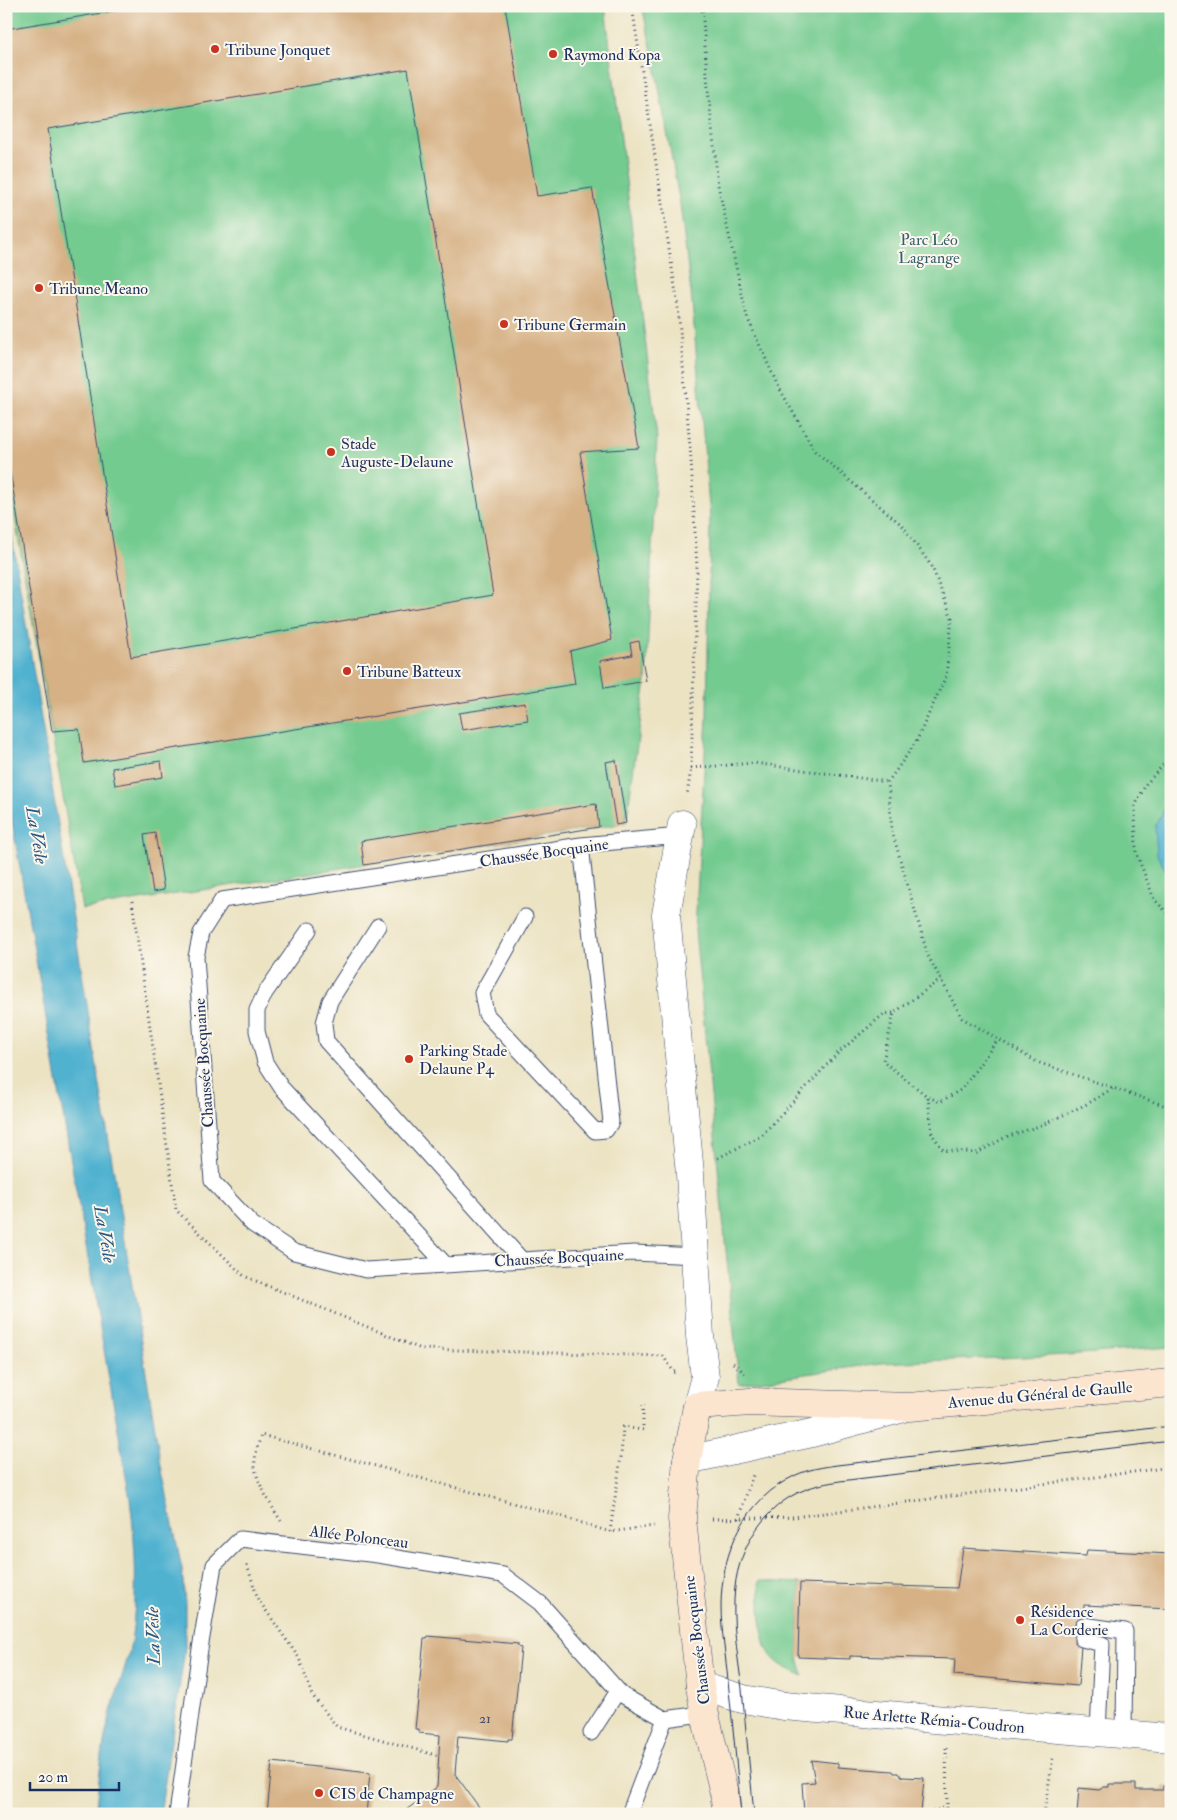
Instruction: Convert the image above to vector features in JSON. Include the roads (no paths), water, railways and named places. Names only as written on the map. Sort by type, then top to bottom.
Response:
[{"type":"main road","name":"Avenue du Général de Gaulle","points":[[697,1406],[750,1402],[910,1407],[1171,1382]]},
{"type":"main road","name":"Chaussée Bocquaine","points":[[697,1406],[687,1460],[672,1522],[705,1716],[724,1793],[727,1814]]},
{"type":"street","name":"Chaussée Bocquaine","points":[[681,830],[666,915],[690,1174],[700,1336],[705,1377],[697,1406]]},
{"type":"street","name":"Avenue du Général de Gaulle","points":[[687,1460],[812,1433],[910,1407]]},
{"type":"street","name":"Rue Arlette Rémia-Coudron","points":[[700,1686],[730,1696],[784,1706],[1171,1738]]},
{"type":"lane","name":"Chaussée Bocquaine","points":[[681,830],[222,900],[201,933],[196,957],[212,1181],[252,1224],[294,1252],[366,1270],[634,1253],[696,1256]]},
{"type":"lane","points":[[525,917],[482,993],[486,1014],[595,1131],[606,1130],[611,1122],[580,845]]},
{"type":"lane","points":[[378,926],[330,1002],[324,1023],[326,1041],[521,1259]]},
{"type":"lane","points":[[309,930],[265,993],[257,1010],[257,1031],[265,1062],[282,1087],[446,1265]]},
{"type":"lane","name":"Allée Polonceau","points":[[176,1814],[214,1565],[240,1539],[378,1555],[503,1575],[540,1603],[622,1695],[665,1719]]},
{"type":"lane","points":[[1125,1631],[1110,1733],[1102,1644],[1082,1632],[1125,1631]]},
{"type":"lane","points":[[591,1733],[618,1691]]},
{"type":"lane","points":[[628,1814],[665,1719],[694,1715],[705,1716]]},
{"type":"water","name":"La Vesle","points":[[6,500],[161,1466],[182,1569],[185,1604],[185,1650],[160,1814],[95,1814],[106,1731],[131,1643],[135,1589],[134,1535],[130,1499],[6,788]]},
{"type":"water","points":[[1171,798],[1171,880],[1157,855],[1155,826]]},
{"type":"tram line","points":[[741,1814],[722,1625],[722,1586],[731,1547],[739,1529],[763,1498],[778,1485],[796,1475],[821,1467],[1171,1426]]},
{"type":"tram line","points":[[754,1814],[736,1638],[734,1600],[738,1572],[748,1543],[766,1517],[777,1506],[808,1488],[840,1481],[1171,1441]]},
{"type":"place","name":"Tribune Jonquet","points":[[215,49]]},
{"type":"place","name":"Raymond Kopa","points":[[553,54]]},
{"type":"place","name":"Tribune Meano","points":[[39,288]]},
{"type":"place","name":"Tribune Germain","points":[[504,324]]},
{"type":"place","name":"Stade Auguste-Delaune","points":[[331,452]]},
{"type":"place","name":"Tribune Batteux","points":[[347,671]]},
{"type":"place","name":"Parking Stade Delaune P4","points":[[409,1059]]},
{"type":"place","name":"Résidence La Corderie","points":[[1020,1620]]},
{"type":"place","name":"CIS de Champagne","points":[[319,1793]]},
{"type":"park label","name":"Parc Léo Lagrange","points":[[929,248]]}]
